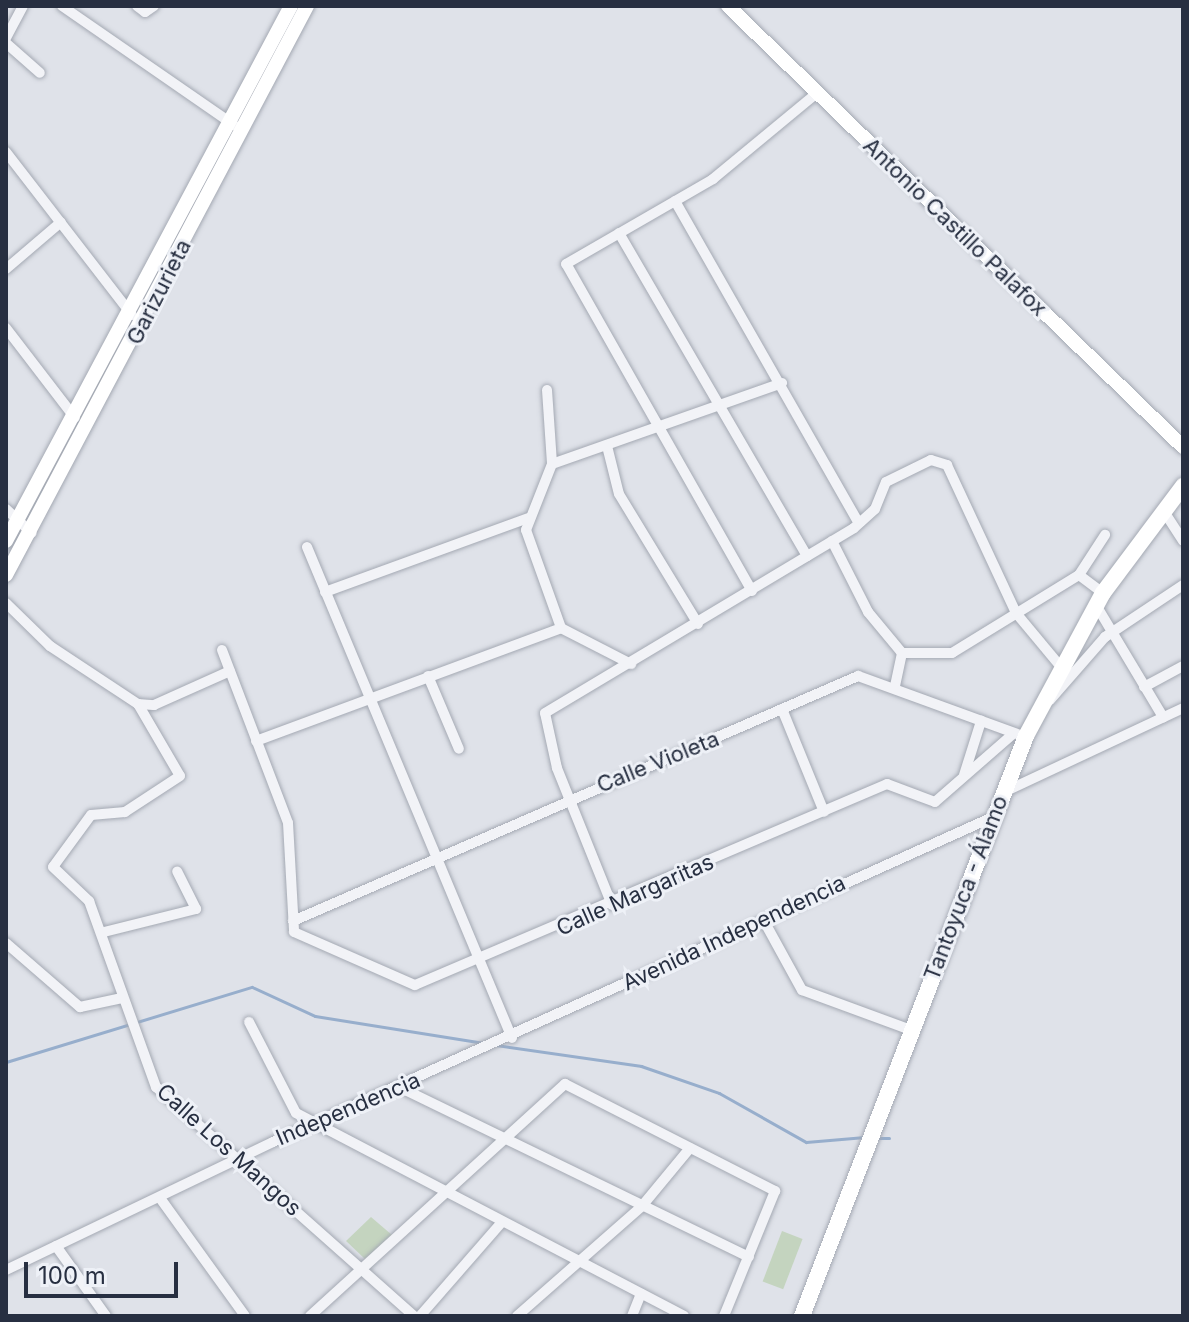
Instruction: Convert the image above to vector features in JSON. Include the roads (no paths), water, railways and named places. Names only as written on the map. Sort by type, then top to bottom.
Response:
[{"type":"main road","name":"Garizurieta","points":[[6,541],[130,312],[227,121],[291,6]]},
{"type":"main road","name":"Garizurieta","points":[[6,575],[86,433],[307,6]]},
{"type":"main road","name":"Antonio Castillo Palafox","points":[[728,6],[1183,447]]},
{"type":"main road","name":"Tantoyuca - Álamo","points":[[802,1316],[873,1124],[995,816],[1020,735],[1045,704],[1061,667],[1100,599],[1183,486]]},
{"type":"street","points":[[23,6],[6,40],[40,73]]},
{"type":"street","points":[[62,6],[242,131]]},
{"type":"street","points":[[752,591],[655,426],[566,264],[713,179],[817,93]]},
{"type":"street","points":[[6,152],[141,326]]},
{"type":"street","points":[[675,201],[782,383],[858,522]]},
{"type":"street","points":[[6,269],[61,222]]},
{"type":"street","points":[[619,233],[807,556]]},
{"type":"street","points":[[6,328],[86,433]]},
{"type":"street","points":[[552,464],[782,383]]},
{"type":"street","points":[[547,390],[552,464],[528,518],[528,541],[561,628],[631,664]]},
{"type":"street","points":[[607,446],[619,494],[698,624]]},
{"type":"street","points":[[612,905],[568,799],[545,713],[832,541],[875,509],[886,482],[938,460],[982,528],[987,560],[1016,613],[1061,667]]},
{"type":"street","points":[[6,509],[32,533]]},
{"type":"street","points":[[1165,513],[1183,541]]},
{"type":"street","points":[[325,592],[528,518]]},
{"type":"street","points":[[902,653],[952,653],[1079,575],[1105,535]]},
{"type":"street","points":[[832,541],[868,612],[902,653]]},
{"type":"street","points":[[307,547],[508,1039]]},
{"type":"street","points":[[1079,575],[1100,599],[1144,687],[1163,717]]},
{"type":"street","points":[[1045,704],[1116,630],[1183,585]]},
{"type":"street","points":[[6,603],[43,641],[138,704],[154,705],[230,671]]},
{"type":"street","points":[[256,741],[366,697],[561,628]]},
{"type":"street","points":[[222,650],[288,823],[293,921]]},
{"type":"street","points":[[895,686],[902,653]]},
{"type":"street","points":[[1144,687],[1183,666]]},
{"type":"street","points":[[428,676],[459,749]]},
{"type":"street","name":"Calle Violeta","points":[[293,921],[568,799],[858,676],[895,686],[1020,735]]},
{"type":"street","name":"Calle Los Mangos","points":[[138,704],[180,776],[125,812],[91,815],[53,867],[89,901],[104,932],[124,1002],[156,1087],[417,1316]]},
{"type":"street","points":[[1003,792],[1183,708]]},
{"type":"street","points":[[782,709],[824,812]]},
{"type":"street","points":[[964,777],[981,721]]},
{"type":"street","name":"Calle Margaritas","points":[[293,921],[298,937],[415,985],[477,964],[887,784],[935,802],[1020,735]]},
{"type":"street","name":"Avenida Independencia","points":[[474,1055],[995,816]]},
{"type":"street","points":[[104,932],[196,909],[177,871]]},
{"type":"street","points":[[764,921],[802,990],[911,1030]]},
{"type":"street","points":[[6,943],[89,1008],[124,1002]]},
{"type":"street","points":[[249,1022],[284,1102],[314,1123],[684,1316]]},
{"type":"street","name":"Independencia","points":[[6,1270],[314,1123],[474,1055]]},
{"type":"street","points":[[310,1316],[565,1084],[766,1184],[777,1200],[724,1316]]},
{"type":"street","points":[[399,1087],[749,1257]]},
{"type":"street","points":[[517,1316],[642,1206],[690,1148]]},
{"type":"street","points":[[160,1198],[245,1316]]},
{"type":"street","points":[[417,1316],[502,1222]]},
{"type":"street","points":[[56,1246],[106,1316]]},
{"type":"street","points":[[632,1316],[641,1294]]},
{"type":"waterway","points":[[6,1062],[252,987],[315,1016],[484,1043]]},
{"type":"waterway","points":[[496,1045],[641,1066],[719,1093],[806,1142],[865,1137]]},
{"type":"waterway","points":[[877,1138],[889,1138]]}]
